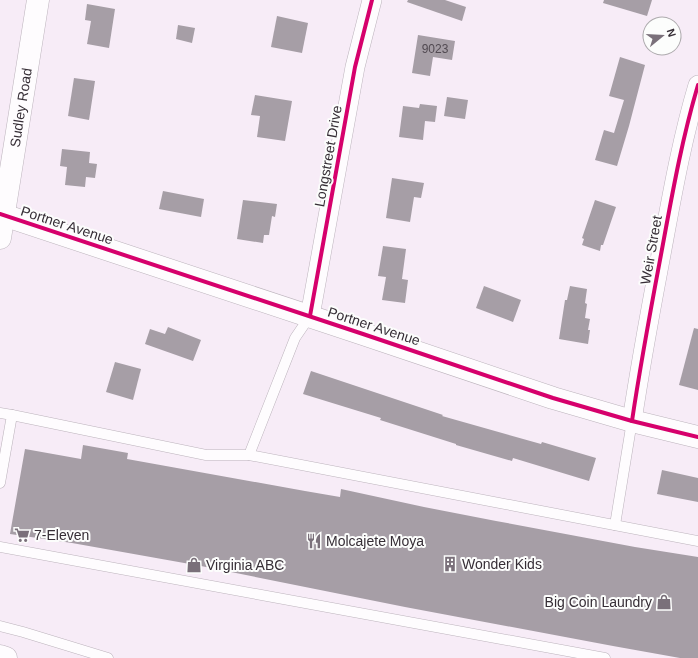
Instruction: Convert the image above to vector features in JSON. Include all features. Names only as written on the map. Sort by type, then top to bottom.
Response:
[{"type":"street","name":"Sudley Road","points":[[0,238],[2,215],[38,0]]},
{"type":"street","name":"Longstreet Drive","points":[[310,316],[355,67],[372,0]]},
{"type":"street","name":"Weir Street","points":[[632,421],[638,380],[676,175],[698,85]]},
{"type":"street","name":"Portner Avenue","points":[[2,215],[310,316],[553,398],[632,421],[698,437]]},
{"type":"street","points":[[0,656],[6,658]]},
{"type":"lane","points":[[249,455],[295,338],[310,316]]},
{"type":"lane","points":[[0,413],[206,455],[249,455],[698,540]]},
{"type":"lane","points":[[0,483],[12,415]]},
{"type":"lane","points":[[615,525],[632,421]]},
{"type":"lane","points":[[0,547],[605,658]]},
{"type":"lane","points":[[0,626],[108,658]]},
{"type":"building","points":[[408,0],[445,0],[466,7],[462,21],[407,2]]},
{"type":"building","points":[[604,0],[652,0],[647,16],[603,3]]},
{"type":"building","points":[[87,4],[115,9],[109,48],[87,44],[91,21],[85,20]]},
{"type":"building","points":[[277,16],[308,23],[302,53],[271,47]]},
{"type":"building","points":[[178,25],[195,28],[192,43],[176,39]]},
{"type":"building","points":[[418,35],[455,41],[452,60],[433,57],[430,76],[412,73]]},
{"type":"building","points":[[620,57],[645,65],[617,166],[595,160],[604,130],[614,133],[624,100],[609,96]]},
{"type":"building","points":[[74,78],[95,81],[89,120],[68,116]]},
{"type":"building","points":[[255,95],[292,101],[285,141],[257,137],[260,116],[251,115]]},
{"type":"building","points":[[447,97],[468,100],[465,119],[444,116]]},
{"type":"building","points":[[420,104],[437,106],[435,122],[425,121],[423,140],[399,137],[403,106],[419,108]]},
{"type":"building","points":[[62,149],[90,152],[89,163],[97,164],[95,178],[86,177],[85,187],[65,185],[67,167],[60,166]]},
{"type":"building","points":[[392,178],[424,183],[421,198],[414,197],[410,222],[386,218]]},
{"type":"building","points":[[163,191],[204,199],[201,217],[159,209]]},
{"type":"building","points":[[243,200],[277,204],[275,217],[272,216],[269,235],[264,235],[263,243],[237,239]]},
{"type":"building","points":[[595,200],[616,207],[600,251],[582,245],[584,239],[582,238]]},
{"type":"building","points":[[383,246],[406,249],[402,279],[408,280],[405,303],[382,300],[386,277],[378,276]]},
{"type":"building","points":[[484,286],[521,300],[513,322],[476,308]]},
{"type":"building","points":[[570,286],[587,289],[585,318],[590,319],[588,344],[559,339],[565,300],[567,300]]},
{"type":"building","points":[[168,327],[201,340],[193,361],[145,344],[150,329],[165,334]]},
{"type":"building","points":[[694,328],[698,329],[698,390],[679,385]]},
{"type":"building","points":[[115,362],[141,369],[133,400],[106,392]]},
{"type":"building","points":[[311,371],[443,415],[442,416],[541,444],[542,442],[596,458],[589,481],[513,458],[512,461],[456,445],[380,420],[381,418],[303,394]]},
{"type":"building","points":[[83,445],[128,453],[127,459],[340,497],[341,489],[496,521],[635,547],[698,557],[698,658],[680,658],[613,646],[405,607],[201,566],[72,543],[10,534],[25,449],[81,459]]},
{"type":"building","points":[[662,470],[698,478],[698,502],[657,494]]},
{"type":"cycle path","points":[[310,316],[355,67],[372,0]]},
{"type":"cycle path","points":[[632,421],[645,340],[672,194],[686,128],[698,85]]},
{"type":"cycle path","points":[[0,214],[553,398],[632,421],[698,437]]},
{"type":"place","name":"7-Eleven","points":[[22,535]]},
{"type":"place","name":"Molcajete Moya","points":[[314,541]]},
{"type":"place","name":"Wonder Kids","points":[[450,564]]},
{"type":"place","name":"Virginia ABC","points":[[194,565]]},
{"type":"place","name":"Big Coin Laundry","points":[[664,602]]}]
